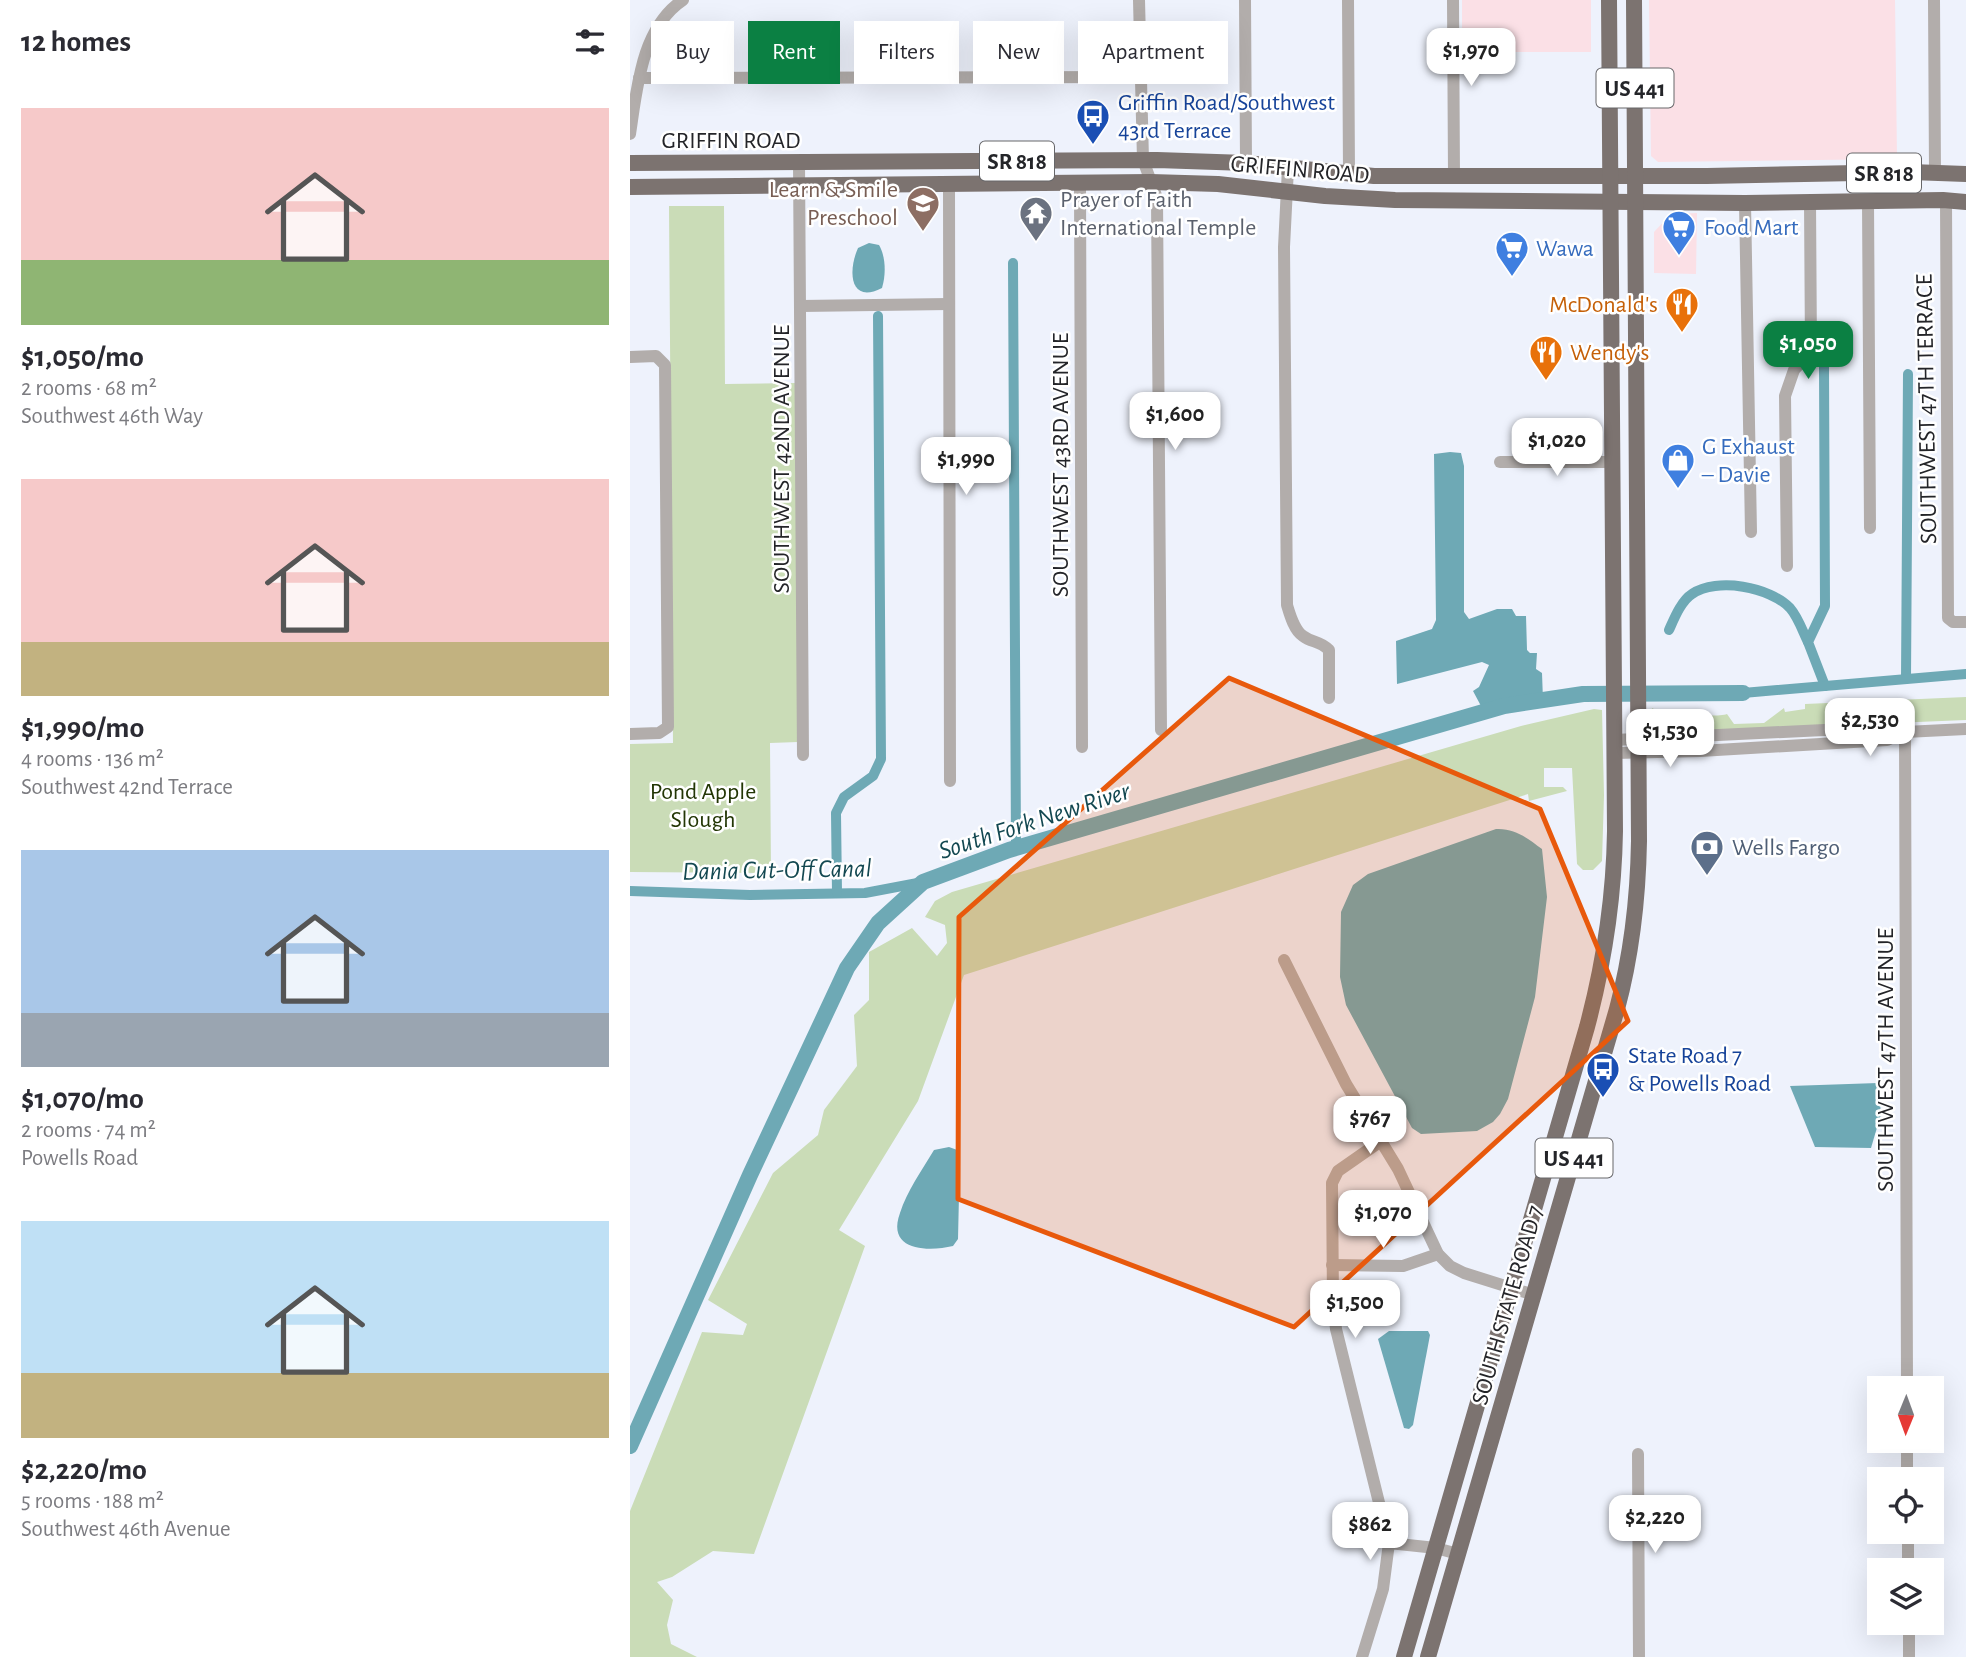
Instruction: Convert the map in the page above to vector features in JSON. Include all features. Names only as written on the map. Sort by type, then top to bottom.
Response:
[{"type":"main road","name":"SOUTH STATE ROAD 7","points":[[1404,1657],[1594,1000],[1611,901],[1615,841],[1615,670],[1609,0]]},
{"type":"main road","name":"SOUTH STATE ROAD 7","points":[[1428,1657],[1607,1045],[1626,974],[1636,908],[1639,853],[1634,0]]},
{"type":"main road","name":"GRIFFIN ROAD","points":[[630,163],[1143,160],[1246,163],[1349,174],[1454,176],[1966,174]]},
{"type":"main road","name":"GRIFFIN ROAD","points":[[630,187],[1150,182],[1228,185],[1382,200],[1966,202]]},
{"type":"main road","points":[[1613,462],[1621,467],[1628,477],[1638,502]]},
{"type":"main road","points":[[1594,1000],[1597,1029],[1607,1045]]},
{"type":"street","points":[[1139,0],[1139,21]]},
{"type":"street","points":[[1245,0],[1246,163]]},
{"type":"street","points":[[1348,0],[1349,174]]},
{"type":"street","points":[[1453,0],[1454,176]]},
{"type":"street","points":[[1934,0],[1936,173]]},
{"type":"street","points":[[630,134],[639,78],[649,44],[679,2]]},
{"type":"street","points":[[639,78],[1078,77]]},
{"type":"street","points":[[1140,84],[1143,160],[1157,198],[1161,730]]},
{"type":"street","name":"SOUTHWEST 42ND AVENUE","points":[[799,162],[803,755]]},
{"type":"street","points":[[1288,168],[1284,247],[1287,605],[1291,619],[1303,637],[1322,643],[1329,650],[1329,698]]},
{"type":"street","name":"SOUTHWEST 43RD AVENUE","points":[[1080,184],[1082,747]]},
{"type":"street","points":[[949,185],[950,781]]},
{"type":"street","name":"SOUTHWEST 47TH TERRACE","points":[[1946,200],[1948,618],[1952,622],[1966,622]]},
{"type":"street","points":[[1787,566],[1785,396],[1794,370],[1811,352],[1810,201]]},
{"type":"street","points":[[1868,201],[1870,528]]},
{"type":"street","points":[[1745,203],[1751,532]]},
{"type":"street","points":[[801,306],[949,304]]},
{"type":"street","points":[[630,357],[656,356],[665,365],[668,713],[668,727],[659,733],[630,734]]},
{"type":"street","points":[[1500,461],[1613,462]]},
{"type":"street","points":[[1638,746],[1784,731],[1886,727],[1905,732],[1966,729]]},
{"type":"street","points":[[1764,747],[1784,731]]},
{"type":"street","points":[[1615,747],[1764,747],[1887,740],[1905,732]]},
{"type":"street","name":"SOUTHWEST 47TH AVENUE","points":[[1905,732],[1907,1376]]},
{"type":"street","points":[[1284,960],[1346,1084],[1398,1169],[1437,1254],[1450,1266],[1464,1273],[1534,1295]]},
{"type":"street","points":[[1362,1657],[1383,1589],[1390,1543],[1340,1350],[1332,1301],[1332,1183],[1338,1171],[1381,1141]]},
{"type":"street","points":[[1332,1265],[1403,1266],[1437,1254]]},
{"type":"street","points":[[1638,1454],[1639,1657]]},
{"type":"street","points":[[1390,1543],[1436,1548],[1458,1554]]},
{"type":"street","points":[[1909,1635],[1909,1657]]},
{"type":"highlighted area","points":[[1229,678],[1540,809],[1628,1021],[1294,1327],[958,1199],[959,917]]},
{"type":"shaded area","points":[[1462,0],[1591,0],[1591,52],[1515,52],[1515,44],[1462,44]]},
{"type":"shaded area","points":[[1649,0],[1895,0],[1897,159],[1658,162],[1651,156]]},
{"type":"shaded area","points":[[1697,213],[1696,274],[1654,273],[1654,232],[1671,214]]},
{"type":"green space","name":"Pond Apple Slough","points":[[669,206],[724,206],[725,384],[796,383],[798,742],[770,743],[771,873],[630,872],[630,744],[673,743]]},
{"type":"green space","points":[[1966,697],[1966,720],[1678,732],[1662,728],[1651,719],[1652,708],[1688,715],[1727,714],[1734,724],[1764,723],[1784,708],[1785,712],[1805,709],[1805,704]]},
{"type":"green space","points":[[1594,709],[1602,710],[1604,795],[1602,861],[1593,870],[1583,870],[1577,864],[1572,768],[1544,768],[1544,787],[1563,787],[1567,791],[1529,801],[1528,794],[964,975],[918,1101],[839,1230],[865,1246],[754,1554],[713,1551],[672,1577],[657,1582],[673,1600],[667,1625],[671,1644],[697,1657],[630,1657],[630,1511],[702,1332],[743,1335],[747,1324],[708,1300],[773,1173],[818,1135],[824,1110],[857,1066],[854,1015],[869,1000],[869,952],[912,928],[937,956],[947,943],[945,925],[925,917],[935,901],[952,892],[1521,726]]},
{"type":"water","points":[[869,243],[879,245],[884,260],[884,277],[882,288],[863,292],[857,289],[854,283],[853,266],[858,248]]},
{"type":"water","points":[[1461,453],[1464,466],[1464,612],[1469,619],[1497,609],[1512,609],[1516,616],[1526,616],[1527,650],[1537,653],[1536,669],[1542,673],[1543,700],[1504,706],[1481,706],[1473,691],[1479,687],[1489,665],[1482,662],[1397,684],[1396,641],[1432,629],[1436,620],[1434,454]]},
{"type":"water","points":[[1496,829],[1515,832],[1542,849],[1547,897],[1535,997],[1508,1099],[1500,1114],[1493,1122],[1477,1131],[1421,1134],[1412,1128],[1346,1005],[1340,977],[1341,912],[1353,885],[1368,874]]},
{"type":"water","points":[[1878,1083],[1881,1114],[1871,1148],[1815,1147],[1790,1086]]},
{"type":"water","points":[[949,1147],[960,1151],[958,1239],[953,1246],[943,1248],[912,1246],[904,1242],[899,1235],[897,1226],[900,1213],[934,1150]]},
{"type":"water","points":[[1389,1331],[1428,1331],[1430,1335],[1413,1425],[1409,1429],[1404,1428],[1378,1339]]},
{"type":"waterway","points":[[1013,263],[1016,848]]},
{"type":"waterway","points":[[837,893],[836,813],[844,797],[873,776],[881,759],[878,316]]},
{"type":"waterway","points":[[1824,367],[1825,606],[1808,642],[1825,686]]},
{"type":"waterway","points":[[1906,679],[1908,374]]},
{"type":"waterway","points":[[1669,630],[1688,597],[1703,589],[1729,585],[1757,590],[1781,601],[1793,612],[1808,642]]},
{"type":"waterway","points":[[1743,693],[1966,674]]},
{"type":"waterway","name":"South Fork New River","points":[[630,1446],[750,1175],[847,968],[878,923],[923,882],[1009,850],[1504,706],[1583,694],[1743,693]]},
{"type":"waterway","name":"Dania Cut-Off Canal","points":[[630,891],[750,895],[865,893],[923,882]]},
{"type":"place","name":"Griffin Road/Southwest 43rd Terrace","points":[[1093,146]]},
{"type":"place","name":"Learn & Smile Preschool","points":[[923,233]]},
{"type":"place","name":"Prayer of Faith International Temple","points":[[1036,243]]},
{"type":"place","name":"Food Mart","points":[[1679,257]]},
{"type":"place","name":"Wawa","points":[[1512,278]]},
{"type":"place","name":"McDonald's","points":[[1682,334]]},
{"type":"place","name":"Wendy's","points":[[1546,382]]},
{"type":"place","name":"G Exhaust – Davie","points":[[1678,490]]},
{"type":"place","name":"Wells Fargo","points":[[1707,877]]},
{"type":"place","name":"State Road 7 & Powells Road","points":[[1603,1099]]}]
